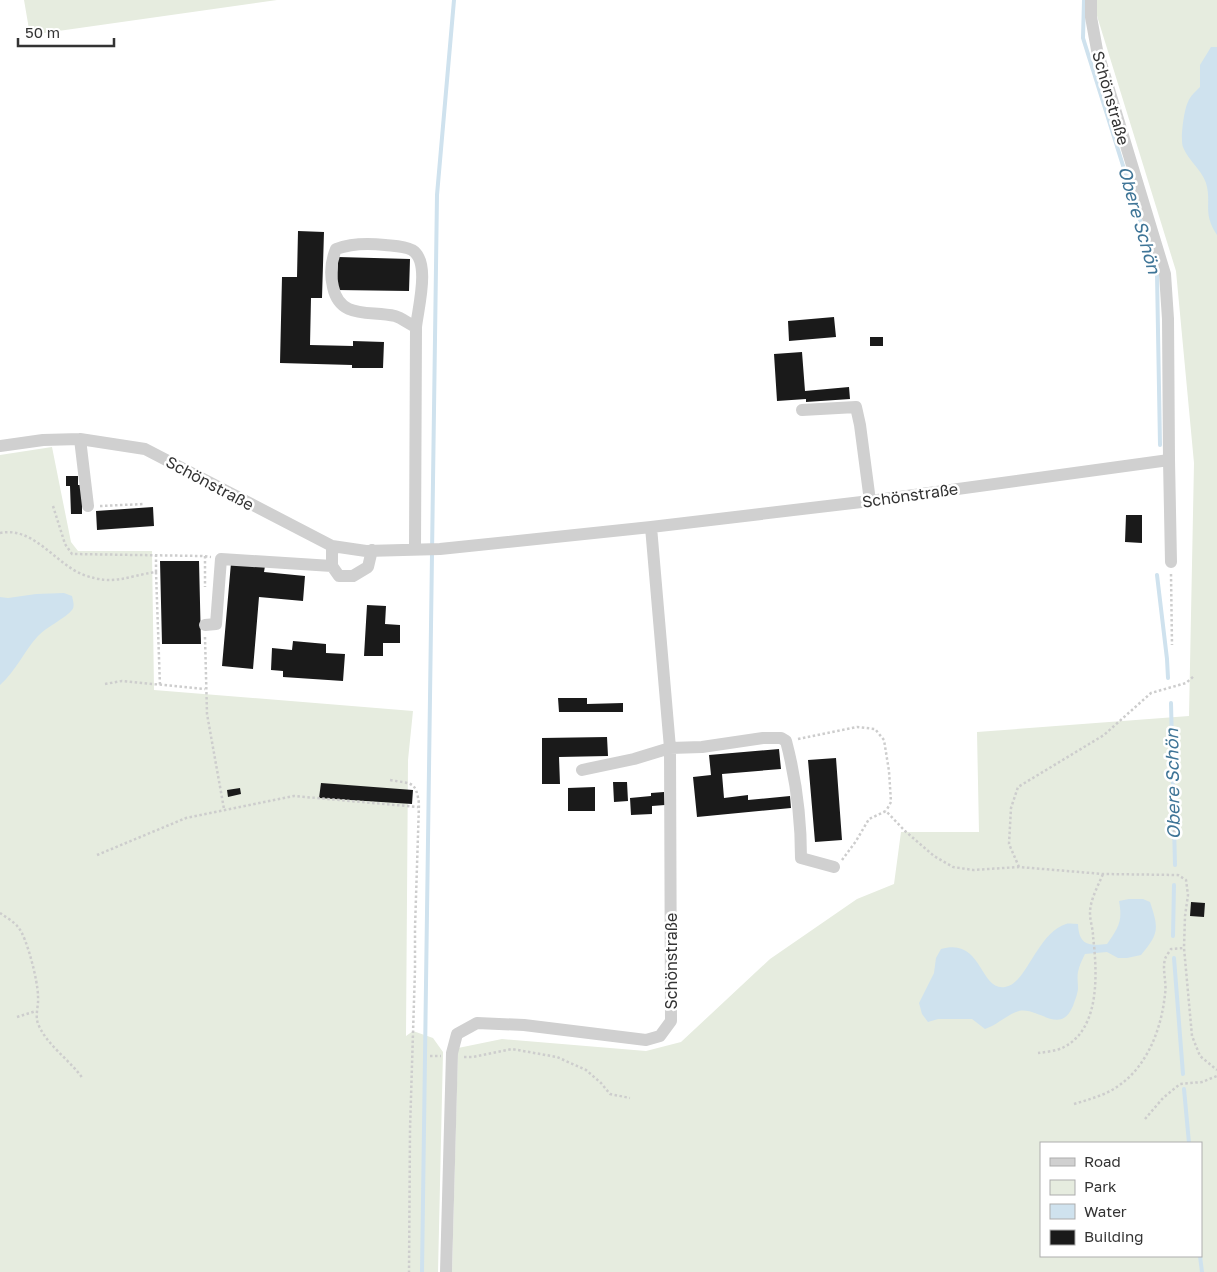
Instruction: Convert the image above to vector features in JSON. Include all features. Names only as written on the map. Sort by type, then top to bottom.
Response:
[{"type":"street","name":"Schönstraße","points":[[1090,0],[1090,17],[1097,50],[1165,274],[1168,319],[1171,562]]},
{"type":"street","points":[[416,327],[396,316],[363,313],[345,308],[335,297],[331,281],[332,258],[336,249],[347,245],[370,243],[402,247],[412,250],[419,257],[422,268],[416,327],[419,549]]},
{"type":"street","points":[[802,410],[856,407],[870,501]]},
{"type":"street","name":"Schönstraße","points":[[0,446],[43,440],[80,439],[145,449],[332,546],[372,550],[440,548],[651,527],[870,501],[1169,460]]},
{"type":"street","points":[[80,439],[88,506]]},
{"type":"street","name":"Schönstraße","points":[[446,1272],[452,1057],[457,1034],[478,1023],[524,1025],[646,1040],[660,1036],[671,1021],[670,748],[651,527]]},
{"type":"street","points":[[332,546],[332,566],[338,576],[353,576],[368,566],[372,550]]},
{"type":"street","points":[[205,625],[216,624],[221,559],[332,566]]},
{"type":"street","points":[[582,770],[634,759],[670,748],[702,747],[763,738],[781,738],[786,741],[794,772],[801,835],[801,858],[834,867]]},
{"type":"path","points":[[88,506],[144,504]]},
{"type":"path","points":[[53,506],[65,544],[72,554],[205,556],[221,559]]},
{"type":"path","points":[[0,533],[17,532],[34,540],[68,567],[83,575],[116,581],[156,572]]},
{"type":"path","points":[[156,555],[160,686]]},
{"type":"path","points":[[205,556],[205,595]]},
{"type":"path","points":[[1171,562],[1172,645]]},
{"type":"path","points":[[205,625],[206,714],[224,809]]},
{"type":"path","points":[[1018,867],[1009,844],[1011,808],[1018,787],[1104,735],[1151,693],[1186,683],[1194,676]]},
{"type":"path","points":[[105,684],[122,682],[206,689]]},
{"type":"path","points":[[786,741],[857,727],[875,728],[884,740],[891,802],[886,811],[869,819],[846,856],[834,867]]},
{"type":"path","points":[[390,780],[412,784],[417,790],[418,807],[410,1129],[409,1272]]},
{"type":"path","points":[[97,855],[186,818],[294,796],[418,807]]},
{"type":"path","points":[[886,811],[905,831],[934,856],[953,867],[973,870],[1018,867],[1103,874],[1166,873],[1178,875],[1186,880],[1188,895],[1184,948],[1192,1036],[1200,1056],[1217,1070]]},
{"type":"path","points":[[1168,831],[1180,831]]},
{"type":"path","points":[[1038,1053],[1063,1048],[1075,1040],[1087,1025],[1091,1012],[1096,969],[1090,912],[1103,874]]},
{"type":"path","points":[[0,913],[18,927],[24,938],[37,980],[38,999],[36,1011],[39,1026],[48,1040],[76,1068],[83,1079]]},
{"type":"path","points":[[1074,1104],[1104,1094],[1122,1083],[1138,1067],[1153,1045],[1161,1019],[1166,992],[1165,959],[1171,949],[1184,948]]},
{"type":"path","points":[[17,1017],[36,1011]]},
{"type":"path","points":[[430,1056],[473,1057],[512,1049],[557,1057],[586,1070],[610,1094],[630,1098]]},
{"type":"path","points":[[1145,1118],[1163,1098],[1180,1084],[1202,1082],[1217,1076]]},
{"type":"green space","points":[[24,0],[277,0],[30,35]]},
{"type":"green space","points":[[1096,0],[1217,0],[1217,1272],[452,1272],[458,1048],[502,1039],[646,1051],[681,1042],[770,959],[857,899],[894,884],[901,832],[979,832],[977,732],[1189,716],[1194,463],[1176,271],[1097,16]]},
{"type":"green space","points":[[52,447],[71,542],[78,551],[152,551],[154,690],[413,711],[408,760],[406,1036],[413,1031],[433,1038],[443,1052],[438,1272],[0,1272],[0,455]]},
{"type":"water","points":[[1211,47],[1217,47],[1217,235],[1210,220],[1206,183],[1185,152],[1182,143],[1187,106],[1190,98],[1200,87],[1200,65]]},
{"type":"water","points":[[64,593],[72,596],[74,605],[72,610],[38,636],[11,674],[0,685],[0,597]]},
{"type":"water","points":[[1143,899],[1150,902],[1156,925],[1154,936],[1141,955],[1118,958],[1107,952],[1085,954],[1078,970],[1078,990],[1073,1006],[1068,1015],[1062,1019],[1055,1020],[1027,1011],[1019,1011],[985,1029],[972,1019],[938,1019],[928,1022],[922,1014],[919,1003],[934,973],[936,958],[941,949],[955,947],[965,950],[973,957],[990,981],[997,986],[1005,987],[1019,978],[1047,937],[1056,929],[1066,924],[1078,924],[1080,936],[1086,943],[1095,945],[1107,944],[1119,924],[1119,901]]},
{"type":"building","points":[[298,231],[324,232],[322,298],[311,298],[310,345],[353,346],[353,341],[384,342],[383,368],[352,368],[352,365],[280,363],[282,277],[297,277]]},
{"type":"building","points":[[338,257],[410,259],[409,291],[337,290]]},
{"type":"building","points":[[834,317],[836,337],[789,341],[788,321]]},
{"type":"building","points":[[870,337],[883,337],[883,346],[870,346]]},
{"type":"building","points":[[802,352],[805,391],[849,387],[850,399],[806,402],[806,399],[777,401],[774,354]]},
{"type":"building","points":[[66,476],[78,476],[78,485],[82,485],[82,514],[71,514],[70,486],[66,486]]},
{"type":"building","points":[[153,507],[154,526],[97,530],[96,511]]},
{"type":"building","points":[[1126,515],[1142,515],[1142,543],[1125,542]]},
{"type":"building","points":[[160,561],[199,561],[201,644],[162,644]]},
{"type":"building","points":[[231,563],[265,566],[264,572],[305,576],[303,601],[259,597],[253,669],[222,666]]},
{"type":"building","points":[[367,605],[386,606],[385,624],[400,625],[400,643],[383,643],[383,656],[364,656]]},
{"type":"building","points":[[293,641],[326,644],[326,653],[345,654],[343,681],[283,677],[283,671],[271,670],[272,648],[292,650]]},
{"type":"building","points":[[558,698],[587,698],[587,704],[623,703],[623,712],[559,712]]},
{"type":"building","points":[[607,737],[608,756],[559,757],[560,784],[542,784],[542,738]]},
{"type":"building","points":[[779,749],[781,769],[722,774],[724,798],[748,795],[748,800],[790,796],[791,808],[697,817],[693,777],[711,775],[709,755]]},
{"type":"building","points":[[836,758],[842,840],[815,842],[808,760]]},
{"type":"building","points":[[613,782],[627,782],[628,801],[614,802]]},
{"type":"building","points":[[321,783],[413,790],[412,804],[319,798]]},
{"type":"building","points":[[595,787],[595,811],[568,811],[568,788]]},
{"type":"building","points":[[240,788],[241,794],[228,797],[227,790]]},
{"type":"building","points":[[664,792],[665,805],[652,806],[652,814],[631,815],[630,798],[651,796],[651,793]]},
{"type":"building","points":[[1191,902],[1205,903],[1204,917],[1190,916]]},
{"type":"waterway","points":[[422,1272],[437,195],[454,0]]},
{"type":"waterway","name":"Obere Schön","points":[[1084,0],[1083,38],[1157,274],[1160,445]]},
{"type":"waterway","name":"Obere Schön","points":[[1157,575],[1168,678]]},
{"type":"waterway","name":"Obere Schön","points":[[1171,703],[1175,865]]},
{"type":"waterway","name":"Obere Schön","points":[[1173,936],[1174,885]]},
{"type":"waterway","name":"Obere Schön","points":[[1174,958],[1183,1074]]},
{"type":"waterway","name":"Obere Schön","points":[[1184,1089],[1189,1142]]},
{"type":"waterway","name":"Obere Schön","points":[[1200,1257],[1202,1272]]}]
